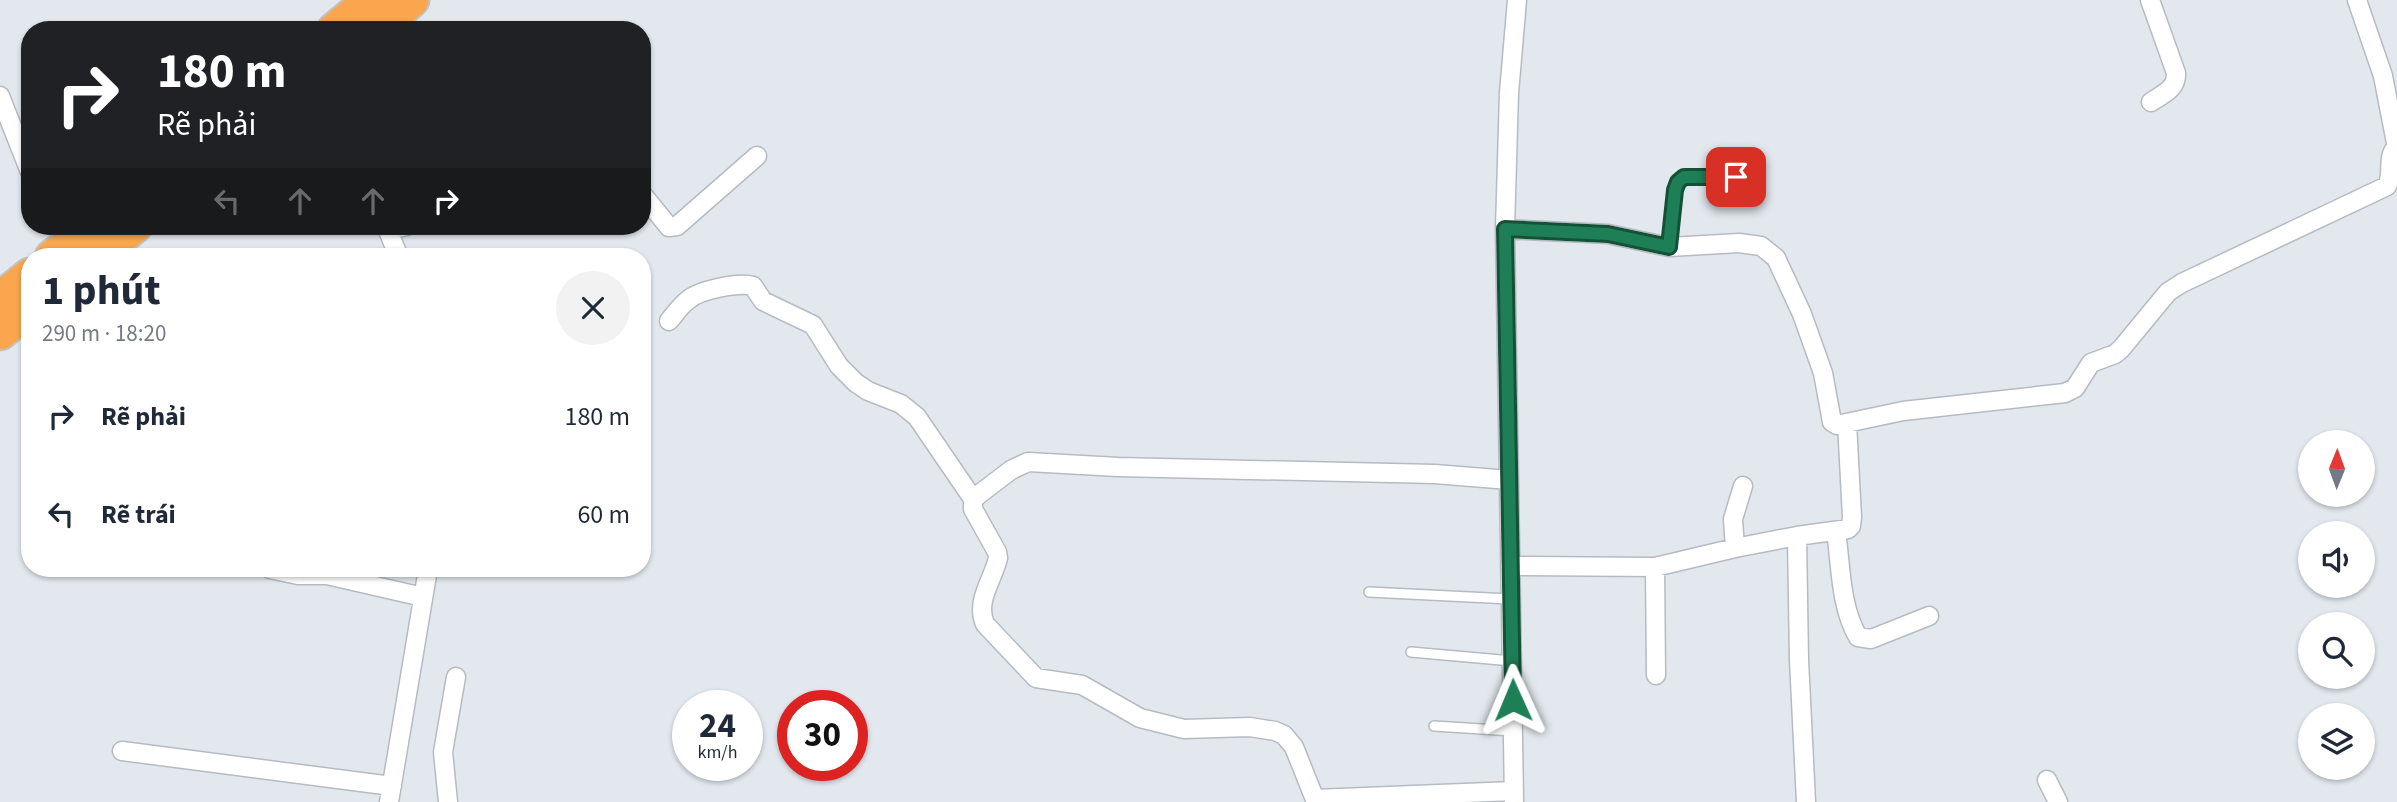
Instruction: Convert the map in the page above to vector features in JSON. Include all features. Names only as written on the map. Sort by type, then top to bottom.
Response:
[{"type":"highway","points":[[345,21],[370,0]]},
{"type":"highway","points":[[388,21],[412,0]]},
{"type":"highway","points":[[73,242],[100,235]]},
{"type":"highway","points":[[0,299],[21,282]]},
{"type":"highway","points":[[0,332],[21,316]]},
{"type":"street","points":[[669,321],[689,298],[725,286],[752,286],[763,301],[813,325],[839,366],[856,383],[868,391],[901,404],[917,417],[973,499],[973,509],[997,552],[998,558],[982,603],[985,624],[1031,674],[1041,680],[1082,685],[1140,718],[1177,728],[1250,727],[1284,735],[1294,747],[1315,801],[1514,796],[1505,229],[1509,93],[1517,0]]},
{"type":"street","points":[[2150,0],[2176,73],[2173,88],[2151,102]]},
{"type":"street","points":[[1505,229],[1608,234],[1669,247],[1750,243],[1761,246],[1776,258],[1806,326],[1823,373],[1832,422],[1836,425],[1903,411],[2053,394],[2075,388],[2091,363],[2115,354],[2168,292],[2182,283],[2387,186],[2390,159],[2396,148],[2382,76],[2357,0]]},
{"type":"street","points":[[0,96],[21,149]]},
{"type":"street","points":[[651,205],[669,227],[677,226],[757,156]]},
{"type":"street","points":[[1510,566],[1655,567],[1735,548],[1848,529],[1852,517],[1847,423]]},
{"type":"street","points":[[973,499],[1011,470],[1028,462],[1118,467],[1435,474],[1509,480]]},
{"type":"street","points":[[1735,548],[1732,519],[1743,486]]},
{"type":"street","points":[[1836,531],[1845,603],[1850,624],[1858,637],[1871,639],[1929,616]]},
{"type":"street","points":[[1797,536],[1798,660],[1806,802]]},
{"type":"street","points":[[1655,567],[1656,676]]},
{"type":"street","points":[[336,577],[423,597]]},
{"type":"street","points":[[122,751],[390,794],[427,577]]},
{"type":"street","points":[[448,802],[443,752],[456,677]]},
{"type":"street","points":[[2047,780],[2058,802]]},
{"type":"lane","points":[[1669,247],[1678,182],[1684,177],[1736,177]]},
{"type":"lane","points":[[1369,592],[1510,599]]},
{"type":"lane","points":[[1411,652],[1512,661]]},
{"type":"lane","points":[[1434,726],[1513,731]]},
{"type":"route","points":[[1513,700],[1505,229],[1608,234],[1669,247],[1678,182],[1684,177],[1736,177]]}]
